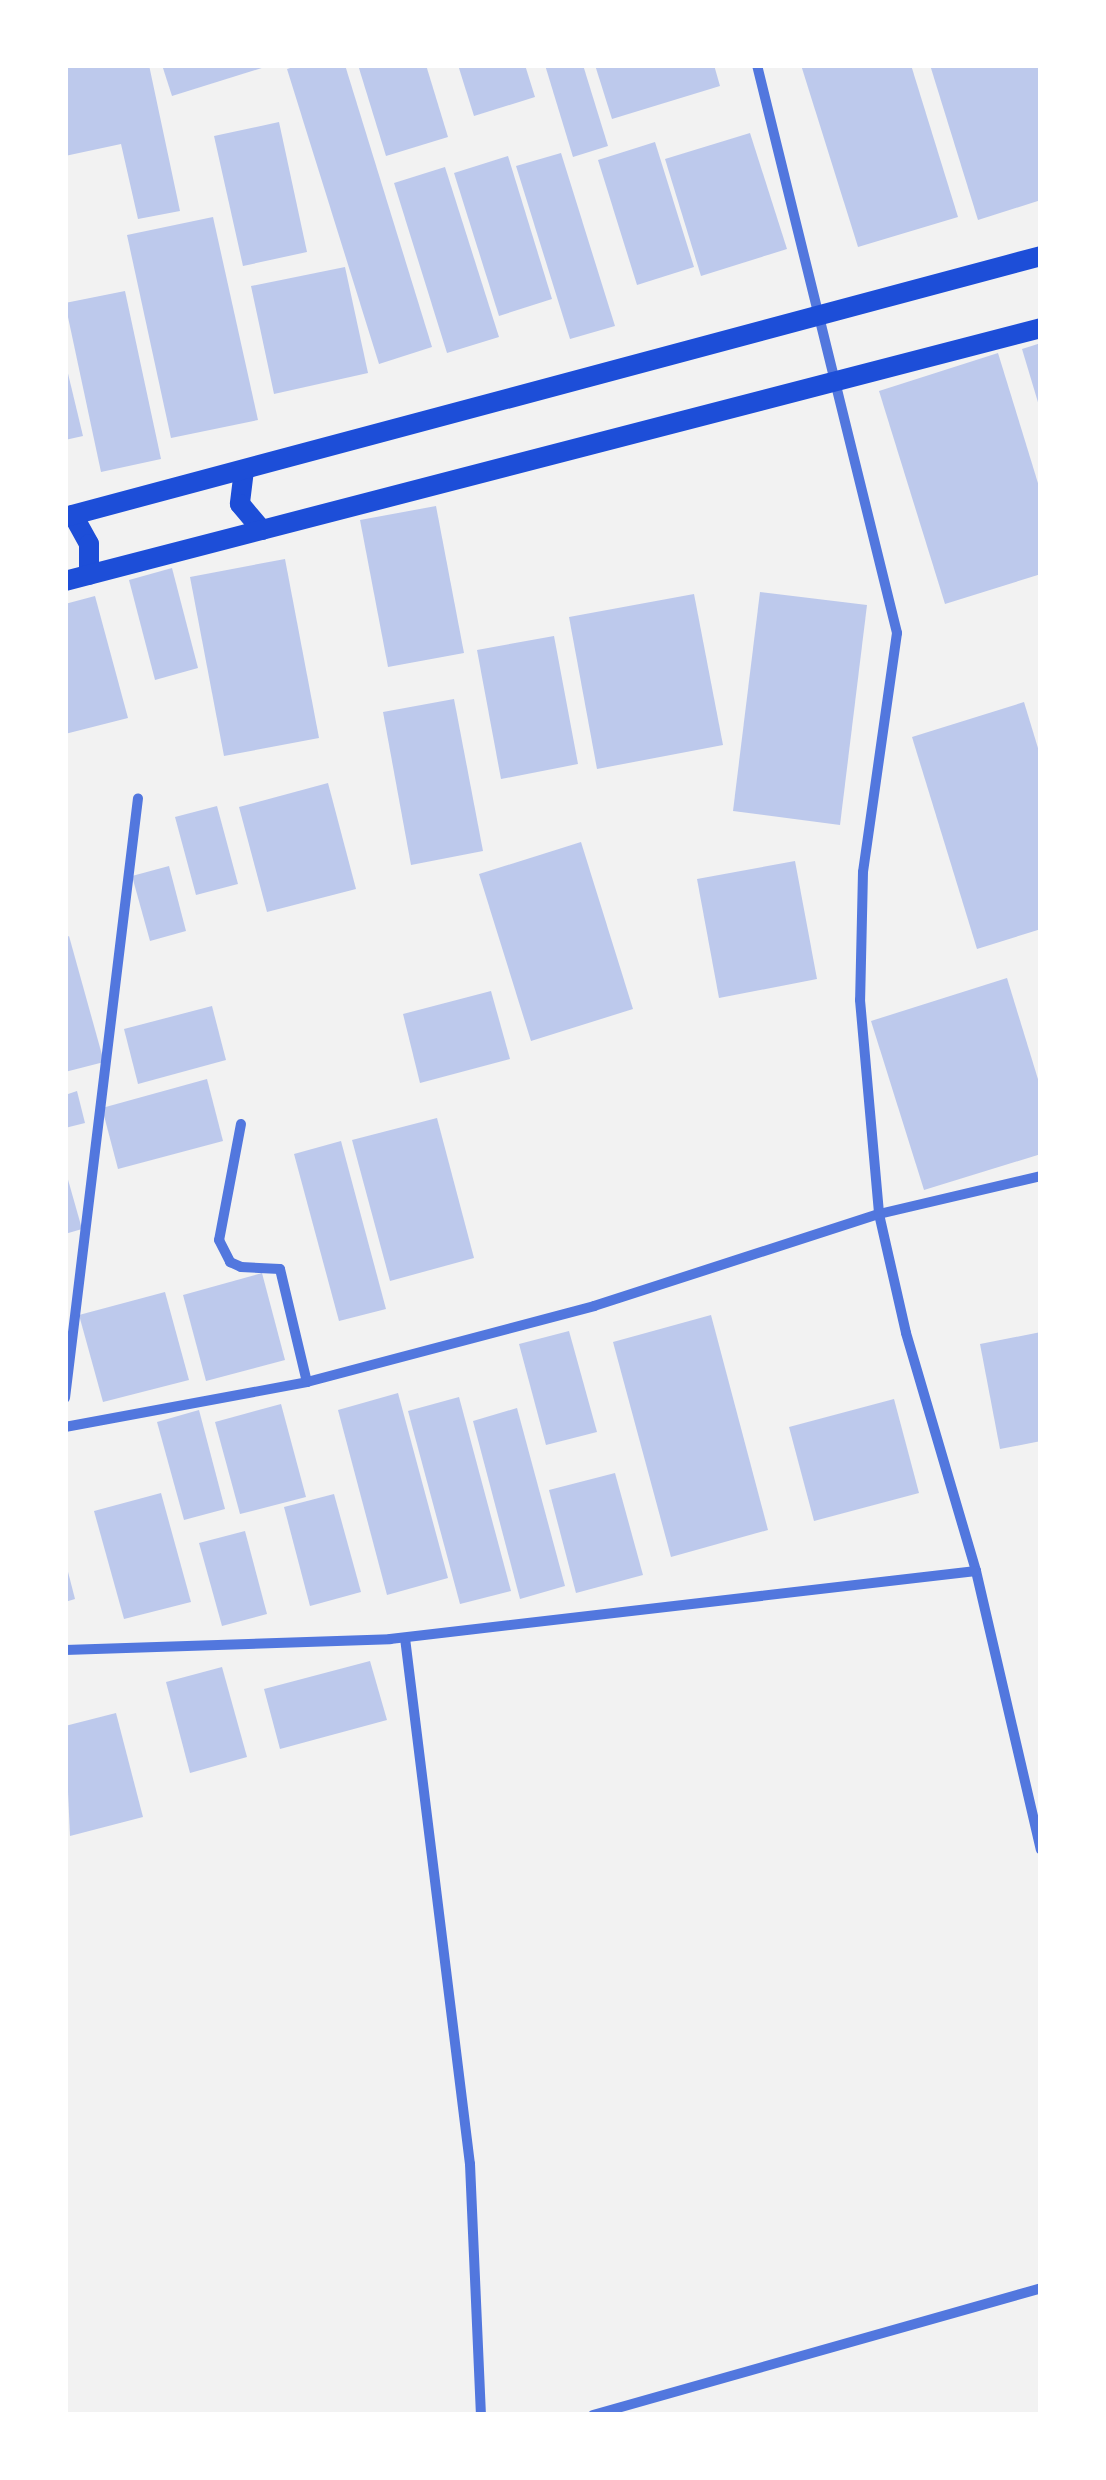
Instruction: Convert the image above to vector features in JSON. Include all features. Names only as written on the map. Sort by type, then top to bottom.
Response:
[{"type":"main road","points":[[89,575],[88,544],[69,516],[819,312],[1041,256]]},
{"type":"main road","points":[[65,582],[1041,328]]},
{"type":"main road","points":[[244,470],[240,504],[262,530]]},
{"type":"street","points":[[758,65],[896,633],[863,872],[860,1000],[879,1214],[906,1333],[976,1571],[1041,1850]]},
{"type":"street","points":[[65,1398],[138,798]]},
{"type":"street","points":[[241,1124],[219,1240],[230,1262],[241,1267],[280,1269],[307,1382]]},
{"type":"street","points":[[65,1427],[307,1382],[594,1306],[879,1214],[1041,1176]]},
{"type":"street","points":[[65,1650],[405,1638],[976,1571]]},
{"type":"street","points":[[405,1638],[470,2164],[480,2415]]},
{"type":"street","points":[[593,2415],[1041,2288]]},
{"type":"building","points":[[65,65],[149,65],[180,211],[138,219],[121,144],[65,156]]},
{"type":"building","points":[[162,65],[268,65],[268,66],[172,96]]},
{"type":"building","points":[[300,65],[345,65],[432,347],[379,364],[287,69]]},
{"type":"building","points":[[358,65],[426,65],[448,137],[386,156]]},
{"type":"building","points":[[458,65],[525,65],[535,97],[474,116]]},
{"type":"building","points":[[545,65],[583,65],[608,146],[573,157]]},
{"type":"building","points":[[595,65],[714,65],[720,86],[612,119]]},
{"type":"building","points":[[801,65],[911,65],[958,217],[858,247]]},
{"type":"building","points":[[930,65],[1041,65],[1041,200],[978,220]]},
{"type":"building","points":[[279,122],[307,252],[243,266],[214,136]]},
{"type":"building","points":[[750,133],[787,249],[701,276],[665,159]]},
{"type":"building","points":[[655,142],[694,267],[637,285],[598,160]]},
{"type":"building","points":[[561,153],[615,326],[570,339],[516,166]]},
{"type":"building","points":[[508,156],[552,299],[499,316],[454,173]]},
{"type":"building","points":[[445,167],[499,337],[447,353],[394,183]]},
{"type":"building","points":[[213,217],[258,420],[171,438],[127,235]]},
{"type":"building","points":[[345,267],[368,373],[274,394],[251,286]]},
{"type":"building","points":[[125,291],[161,459],[101,472],[65,303]]},
{"type":"building","points":[[1041,343],[1041,408],[1040,409],[1022,349]]},
{"type":"building","points":[[998,353],[1041,493],[1041,574],[945,604],[879,391]]},
{"type":"building","points":[[65,361],[83,436],[65,440]]},
{"type":"building","points":[[436,506],[464,653],[388,667],[360,520]]},
{"type":"building","points":[[285,559],[319,738],[224,756],[190,577]]},
{"type":"building","points":[[172,568],[198,668],[155,680],[129,580]]},
{"type":"building","points":[[760,592],[867,605],[840,825],[733,811]]},
{"type":"building","points":[[694,594],[723,745],[597,769],[569,617]]},
{"type":"building","points":[[95,596],[128,718],[65,734],[65,604]]},
{"type":"building","points":[[554,636],[578,764],[501,779],[477,650]]},
{"type":"building","points":[[454,699],[483,851],[411,865],[383,712]]},
{"type":"building","points":[[1024,702],[1041,758],[1041,929],[977,949],[912,737]]},
{"type":"building","points":[[328,783],[356,889],[267,912],[239,807]]},
{"type":"building","points":[[217,806],[238,884],[196,895],[175,817]]},
{"type":"building","points":[[581,842],[633,1009],[531,1041],[479,874]]},
{"type":"building","points":[[795,861],[817,979],[719,998],[697,879]]},
{"type":"building","points":[[169,866],[186,931],[150,941],[132,876]]},
{"type":"building","points":[[69,936],[104,1062],[65,1072],[65,938]]},
{"type":"building","points":[[1007,978],[1041,1089],[1041,1154],[924,1190],[871,1021]]},
{"type":"building","points":[[491,991],[510,1059],[420,1083],[403,1014]]},
{"type":"building","points":[[212,1006],[226,1060],[138,1084],[124,1029]]},
{"type":"building","points":[[207,1079],[223,1141],[118,1169],[102,1108]]},
{"type":"building","points":[[77,1091],[85,1123],[65,1128],[65,1095]]},
{"type":"building","points":[[437,1118],[474,1258],[390,1281],[352,1140]]},
{"type":"building","points":[[341,1141],[386,1309],[339,1321],[294,1154]]},
{"type":"building","points":[[65,1169],[82,1229],[65,1234]]},
{"type":"building","points":[[262,1273],[285,1360],[206,1381],[183,1295]]},
{"type":"building","points":[[165,1292],[189,1380],[103,1402],[79,1315]]},
{"type":"building","points":[[711,1315],[768,1530],[671,1557],[613,1342]]},
{"type":"building","points":[[569,1331],[597,1432],[546,1445],[519,1344]]},
{"type":"building","points":[[1041,1332],[1041,1441],[1000,1449],[980,1344]]},
{"type":"building","points":[[398,1393],[448,1578],[387,1595],[338,1410]]},
{"type":"building","points":[[459,1397],[511,1591],[460,1604],[408,1411]]},
{"type":"building","points":[[894,1399],[919,1493],[814,1521],[789,1427]]},
{"type":"building","points":[[281,1404],[306,1497],[240,1514],[215,1422]]},
{"type":"building","points":[[517,1408],[565,1586],[520,1599],[473,1421]]},
{"type":"building","points":[[199,1410],[225,1509],[184,1520],[157,1422]]},
{"type":"building","points":[[615,1473],[643,1575],[576,1593],[549,1490]]},
{"type":"building","points":[[161,1493],[191,1602],[124,1619],[94,1511]]},
{"type":"building","points":[[334,1494],[361,1592],[310,1606],[284,1507]]},
{"type":"building","points":[[245,1531],[267,1614],[222,1626],[199,1543]]},
{"type":"building","points":[[65,1565],[75,1599],[65,1602]]},
{"type":"building","points":[[370,1661],[387,1720],[280,1749],[264,1689]]},
{"type":"building","points":[[222,1667],[247,1757],[190,1773],[166,1682]]},
{"type":"building","points":[[116,1713],[143,1817],[70,1836],[65,1726]]}]
